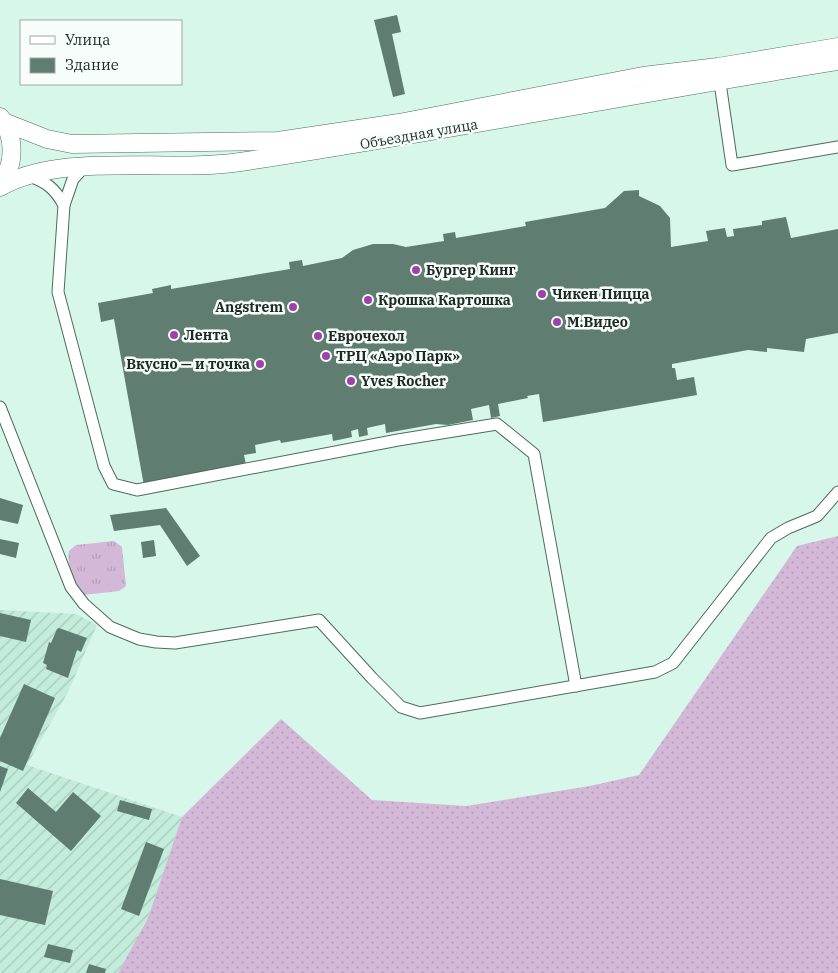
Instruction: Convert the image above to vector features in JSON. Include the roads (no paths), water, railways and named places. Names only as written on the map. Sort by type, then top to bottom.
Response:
[{"type":"main road","name":"Объездная улица","points":[[0,187],[27,176],[84,167],[238,163],[397,139],[838,47]]},
{"type":"main road","name":"Объездная улица","points":[[2,119],[47,139],[72,144],[278,141],[399,123],[643,76],[718,73],[838,61]]},
{"type":"main road","points":[[0,183],[9,167],[12,151],[10,136],[2,119]]},
{"type":"street","points":[[718,73],[732,166],[838,147]]},
{"type":"street","points":[[84,167],[73,179],[64,205],[58,292],[104,466],[113,484],[137,490],[398,440],[497,424],[534,454],[576,686]]},
{"type":"street","points":[[27,176],[48,183],[57,192],[64,205]]},
{"type":"street","points":[[0,407],[71,587],[84,604],[110,627],[138,639],[175,643],[319,620],[400,706],[420,713],[655,672],[673,663],[771,538],[788,528],[817,516],[838,492]]},
{"type":"place","name":"Бургер Кинг","points":[[416,270]]},
{"type":"place","name":"Чикен Пицца","points":[[542,294]]},
{"type":"place","name":"Крошка Картошка","points":[[368,300]]},
{"type":"place","name":"Angstrem","points":[[293,307]]},
{"type":"place","name":"М.Видео","points":[[557,322]]},
{"type":"place","name":"Лента","points":[[174,335]]},
{"type":"place","name":"Еврочехол","points":[[318,336]]},
{"type":"place","name":"ТРЦ «Аэро Парк»","points":[[326,356]]},
{"type":"place","name":"Вкусно — и точка","points":[[260,364]]},
{"type":"place","name":"Yves Rocher","points":[[351,381]]}]
